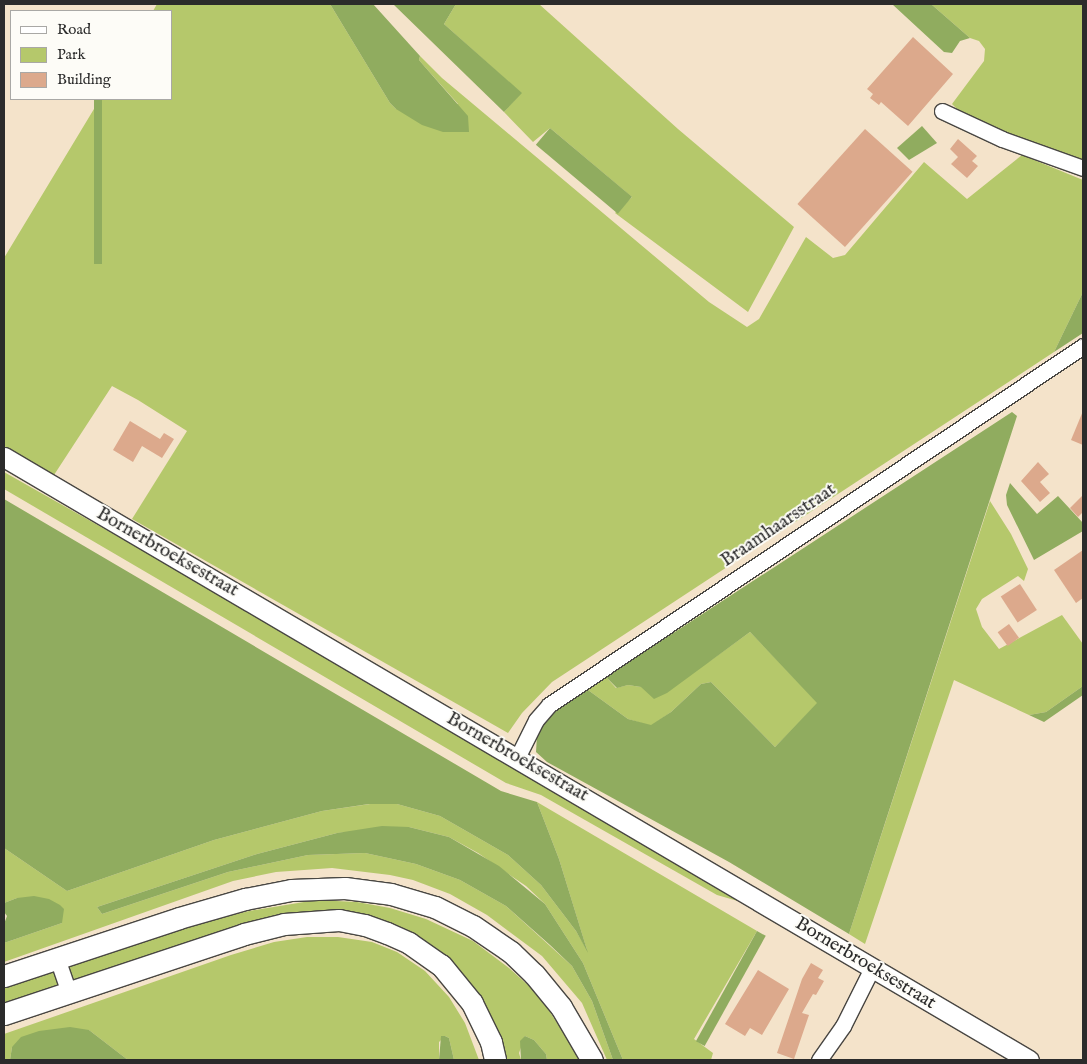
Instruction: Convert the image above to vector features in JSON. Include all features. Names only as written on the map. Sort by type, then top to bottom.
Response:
[{"type":"highway","points":[[4,976],[179,918],[245,899],[291,890],[345,888],[391,894],[435,908],[465,922],[511,952],[534,974],[561,1006],[592,1060]]},
{"type":"highway","points":[[4,1014],[244,934],[284,924],[339,920],[365,925],[387,933],[409,943],[441,965],[472,1003],[491,1042],[495,1060]]},
{"type":"main road","name":"Bornerbroeksestraat","points":[[4,457],[1029,1060]]},
{"type":"street","points":[[942,111],[1002,139],[1083,168]]},
{"type":"street","name":"Braamhaarsstraat","points":[[517,758],[536,720],[550,705],[1083,346]]},
{"type":"street","points":[[57,958],[69,992]]},
{"type":"street","points":[[819,1060],[843,1026],[872,968]]},
{"type":"green space","points":[[157,4],[330,4],[390,103],[396,109],[458,104],[419,60],[420,56],[442,78],[709,302],[747,327],[759,319],[806,237],[833,258],[845,255],[924,162],[967,199],[1022,155],[1083,180],[1083,292],[1054,352],[552,682],[522,713],[508,733],[132,519],[187,431],[138,400],[112,386],[54,475],[4,446],[4,258],[99,100],[172,100],[172,10],[154,10]]},
{"type":"green space","points":[[330,4],[373,4],[420,56],[419,60],[468,116],[469,132],[443,132],[422,125],[396,109],[390,103]]},
{"type":"green space","points":[[393,4],[456,4],[444,24],[522,93],[504,112]]},
{"type":"green space","points":[[456,4],[539,4],[678,129],[794,227],[748,312],[615,213],[632,197],[550,128],[533,142],[504,112],[521,93],[444,24]]},
{"type":"green space","points":[[892,4],[931,4],[970,38],[960,41],[952,53],[944,52]]},
{"type":"green space","points":[[931,4],[1083,4],[1083,166],[970,122],[952,104],[984,61],[985,49],[979,41],[970,38]]},
{"type":"green space","points":[[94,100],[102,100],[102,264],[94,264]]},
{"type":"green space","points":[[922,126],[937,143],[909,160],[897,148]]},
{"type":"green space","points":[[550,128],[632,197],[618,214],[536,145]]},
{"type":"green space","points":[[1083,292],[1083,333],[1054,352]]},
{"type":"green space","points":[[1012,412],[1017,416],[849,934],[729,862],[547,762],[536,752],[537,735],[550,714],[588,690],[628,719],[651,725],[671,712],[701,684],[711,682],[775,747],[817,703],[750,632],[667,693],[654,699],[641,687],[628,685],[617,688],[606,677]]},
{"type":"green space","points":[[4,472],[163,562],[755,906],[717,895],[541,795],[506,783],[4,489]]},
{"type":"green space","points":[[1010,483],[1037,514],[1058,496],[1083,523],[1083,531],[1034,560],[1007,505],[1006,495]]},
{"type":"green space","points":[[4,499],[501,791],[537,802],[559,859],[588,953],[576,931],[541,885],[508,855],[440,816],[397,804],[369,804],[322,811],[214,840],[67,891],[4,848]]},
{"type":"green space","points":[[990,501],[1011,534],[1028,569],[1024,581],[1018,576],[982,599],[976,609],[982,627],[999,649],[1062,615],[1083,644],[1083,686],[1046,712],[1029,715],[954,680],[865,944],[849,934]]},
{"type":"green space","points":[[750,632],[818,703],[775,747],[711,682],[701,684],[671,712],[651,726],[628,719],[588,690],[606,677],[616,688],[628,685],[641,687],[710,661]]},
{"type":"green space","points":[[1083,686],[1083,695],[1044,722],[1029,715],[1046,712]]},
{"type":"green space","points":[[537,802],[757,931],[694,1039],[713,1053],[711,1060],[623,1060],[583,963],[545,904],[526,886],[478,853],[449,837],[409,827],[337,833],[257,854],[97,907],[102,914],[228,872],[308,855],[365,853],[416,864],[460,880],[506,906],[572,966],[592,1001],[613,1060],[607,1060],[582,1003],[542,956],[487,915],[450,894],[413,880],[390,875],[332,868],[276,872],[233,881],[4,962],[4,943],[62,923],[17,898],[4,903],[4,848],[67,891],[214,840],[322,811],[370,804],[397,804],[440,816],[508,855],[541,885],[576,931],[587,950],[559,859]]},
{"type":"green space","points":[[382,826],[409,827],[449,837],[499,866],[545,904],[583,963],[623,1060],[613,1060],[592,1001],[572,966],[550,945],[506,906],[460,880],[416,864],[365,853],[308,855],[228,872],[102,914],[97,907],[257,854],[337,833]]},
{"type":"green space","points":[[34,896],[49,899],[60,905],[64,909],[62,923],[4,943],[4,924],[7,916],[4,912],[4,903],[17,898]]},
{"type":"green space","points":[[316,900],[357,902],[390,908],[426,919],[473,941],[509,968],[539,995],[581,1060],[547,1060],[546,1054],[534,1040],[525,1036],[519,1053],[521,1060],[500,1060],[442,958],[324,915],[4,1009],[4,988],[18,983],[209,921],[249,911]]},
{"type":"green space","points":[[757,931],[766,936],[705,1046],[696,1041]]},
{"type":"green space","points":[[307,937],[338,937],[372,942],[397,952],[425,971],[449,997],[465,1023],[479,1060],[454,1060],[449,1038],[445,1036],[439,1042],[439,1060],[128,1060],[89,1030],[12,1047],[10,1060],[4,1060],[4,1034],[231,955],[274,942]]},
{"type":"green space","points":[[70,1027],[89,1030],[128,1060],[10,1060],[12,1047],[21,1037],[39,1031]]},
{"type":"green space","points":[[441,1036],[449,1038],[454,1060],[439,1060]]},
{"type":"green space","points":[[525,1036],[534,1040],[546,1054],[547,1060],[521,1060],[520,1041]]},
{"type":"building","points":[[913,37],[953,74],[908,126],[881,102],[879,105],[870,98],[873,94],[867,89]]},
{"type":"building","points":[[865,129],[913,172],[845,247],[797,204]]},
{"type":"building","points":[[958,139],[977,156],[972,161],[978,166],[967,178],[951,164],[958,157],[950,149]]},
{"type":"building","points":[[1083,411],[1083,445],[1071,440]]},
{"type":"building","points":[[130,421],[160,439],[164,433],[174,439],[162,458],[142,446],[133,462],[113,450]]},
{"type":"building","points":[[1038,462],[1049,474],[1040,482],[1050,493],[1040,502],[1021,481]]},
{"type":"building","points":[[1083,495],[1083,512],[1078,517],[1070,508]]},
{"type":"building","points":[[1083,550],[1083,598],[1076,603],[1054,570]]},
{"type":"building","points":[[1020,584],[1037,610],[1018,623],[1001,597]]},
{"type":"building","points":[[1009,624],[1019,638],[1008,646],[998,632]]},
{"type":"building","points":[[811,963],[823,970],[818,978],[824,981],[816,995],[813,994],[802,1013],[809,1015],[794,1059],[777,1053],[802,979]]},
{"type":"building","points":[[758,970],[789,989],[762,1035],[750,1028],[745,1036],[725,1024]]}]
